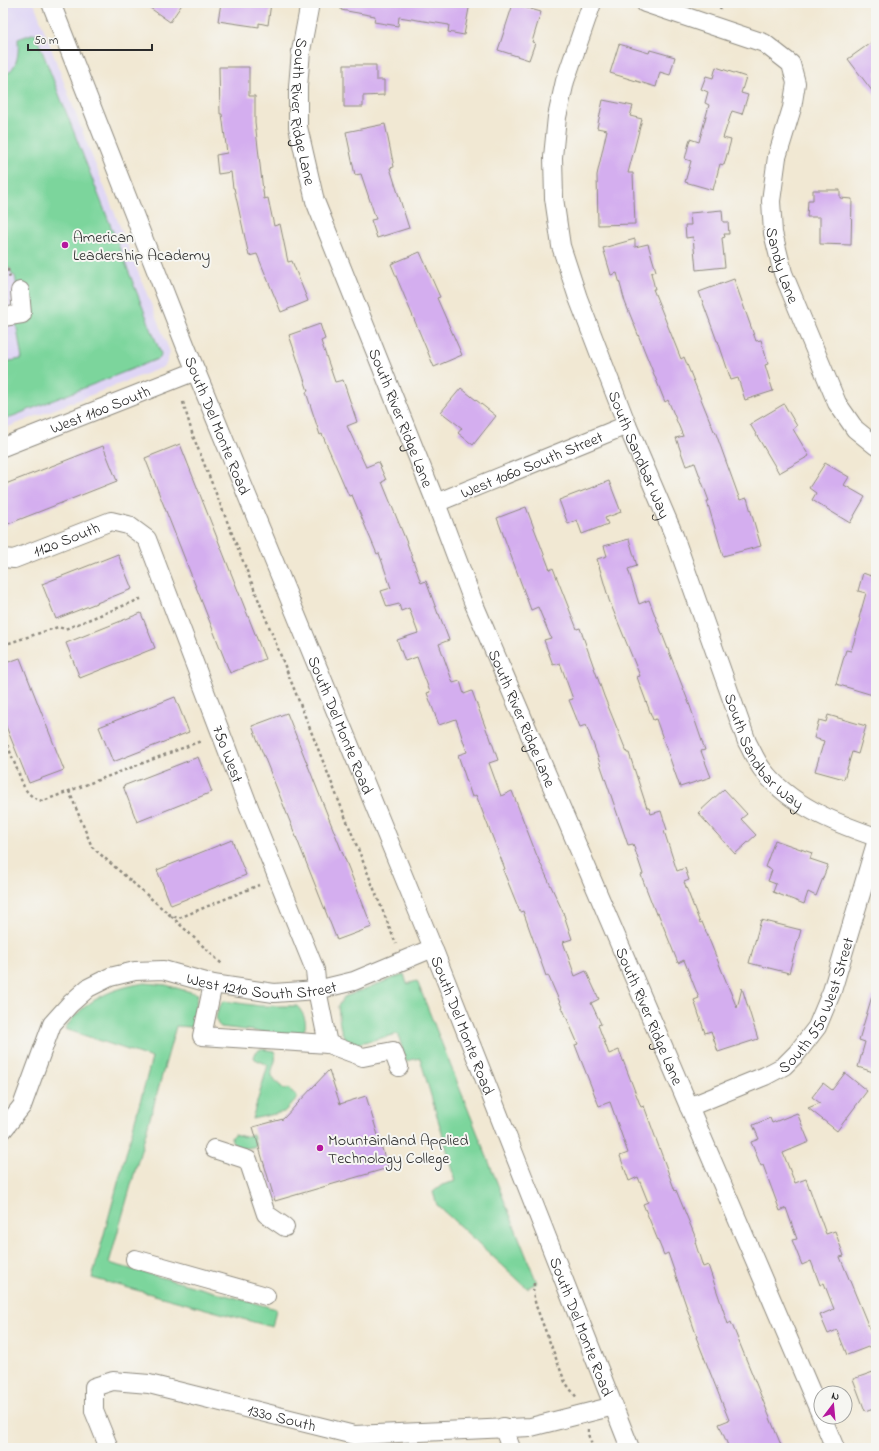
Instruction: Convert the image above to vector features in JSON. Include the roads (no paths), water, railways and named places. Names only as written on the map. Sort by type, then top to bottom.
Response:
[{"type":"street","name":"South Del Monte Road","points":[[51,3],[196,371],[433,948],[630,1448]]},
{"type":"street","name":"South River Ridge Lane","points":[[310,3],[301,51],[298,87],[298,127],[315,202],[436,503],[474,604],[813,1397]]},
{"type":"street","name":"South Sandbar Way","points":[[592,3],[565,81],[557,117],[553,157],[554,198],[561,246],[578,298],[628,425],[673,533],[747,742],[761,769],[781,791],[810,809],[841,825],[876,837]]},
{"type":"street","name":"Sandy Lane","points":[[645,3],[764,43],[791,64],[796,83],[792,108],[777,157],[771,201],[773,233],[783,273],[837,403],[855,429],[876,446]]},
{"type":"street","points":[[3,317],[22,314],[20,291]]},
{"type":"street","name":"West 1100 South","points":[[3,447],[196,371]]},
{"type":"street","name":"West 1060 South Street","points":[[436,503],[628,425]]},
{"type":"street","name":"1120 South","points":[[3,558],[14,558],[111,521],[128,525]]},
{"type":"street","name":"750 West","points":[[128,525],[147,539],[249,807],[315,970],[317,990],[328,1044]]},
{"type":"street","name":"South 550 West Street","points":[[689,1107],[765,1076],[784,1066],[797,1053],[817,1027],[832,991],[876,843]]},
{"type":"street","name":"West 1210 South Street","points":[[3,1130],[22,1106],[52,1024],[70,1004],[88,988],[110,977],[134,971],[163,970],[213,984],[241,989],[274,993],[317,990],[354,981],[433,948]]},
{"type":"street","points":[[213,984],[202,1036],[328,1044],[363,1057],[393,1051],[399,1067]]},
{"type":"street","points":[[214,1149],[248,1160],[266,1214],[285,1227]]},
{"type":"street","points":[[135,1259],[266,1296]]},
{"type":"street","name":"1330 South","points":[[109,1448],[94,1411],[94,1387],[113,1381],[149,1384],[354,1435],[531,1426],[614,1406]]},
{"type":"street","name":"South River Ridge Lane","points":[[825,1425],[835,1448]]},
{"type":"street","points":[[503,1427],[511,1448]]},
{"type":"place","name":"American Leadership Academy","points":[[65,245]]},
{"type":"place","name":"Mountainland Applied Technology College","points":[[320,1148]]}]
